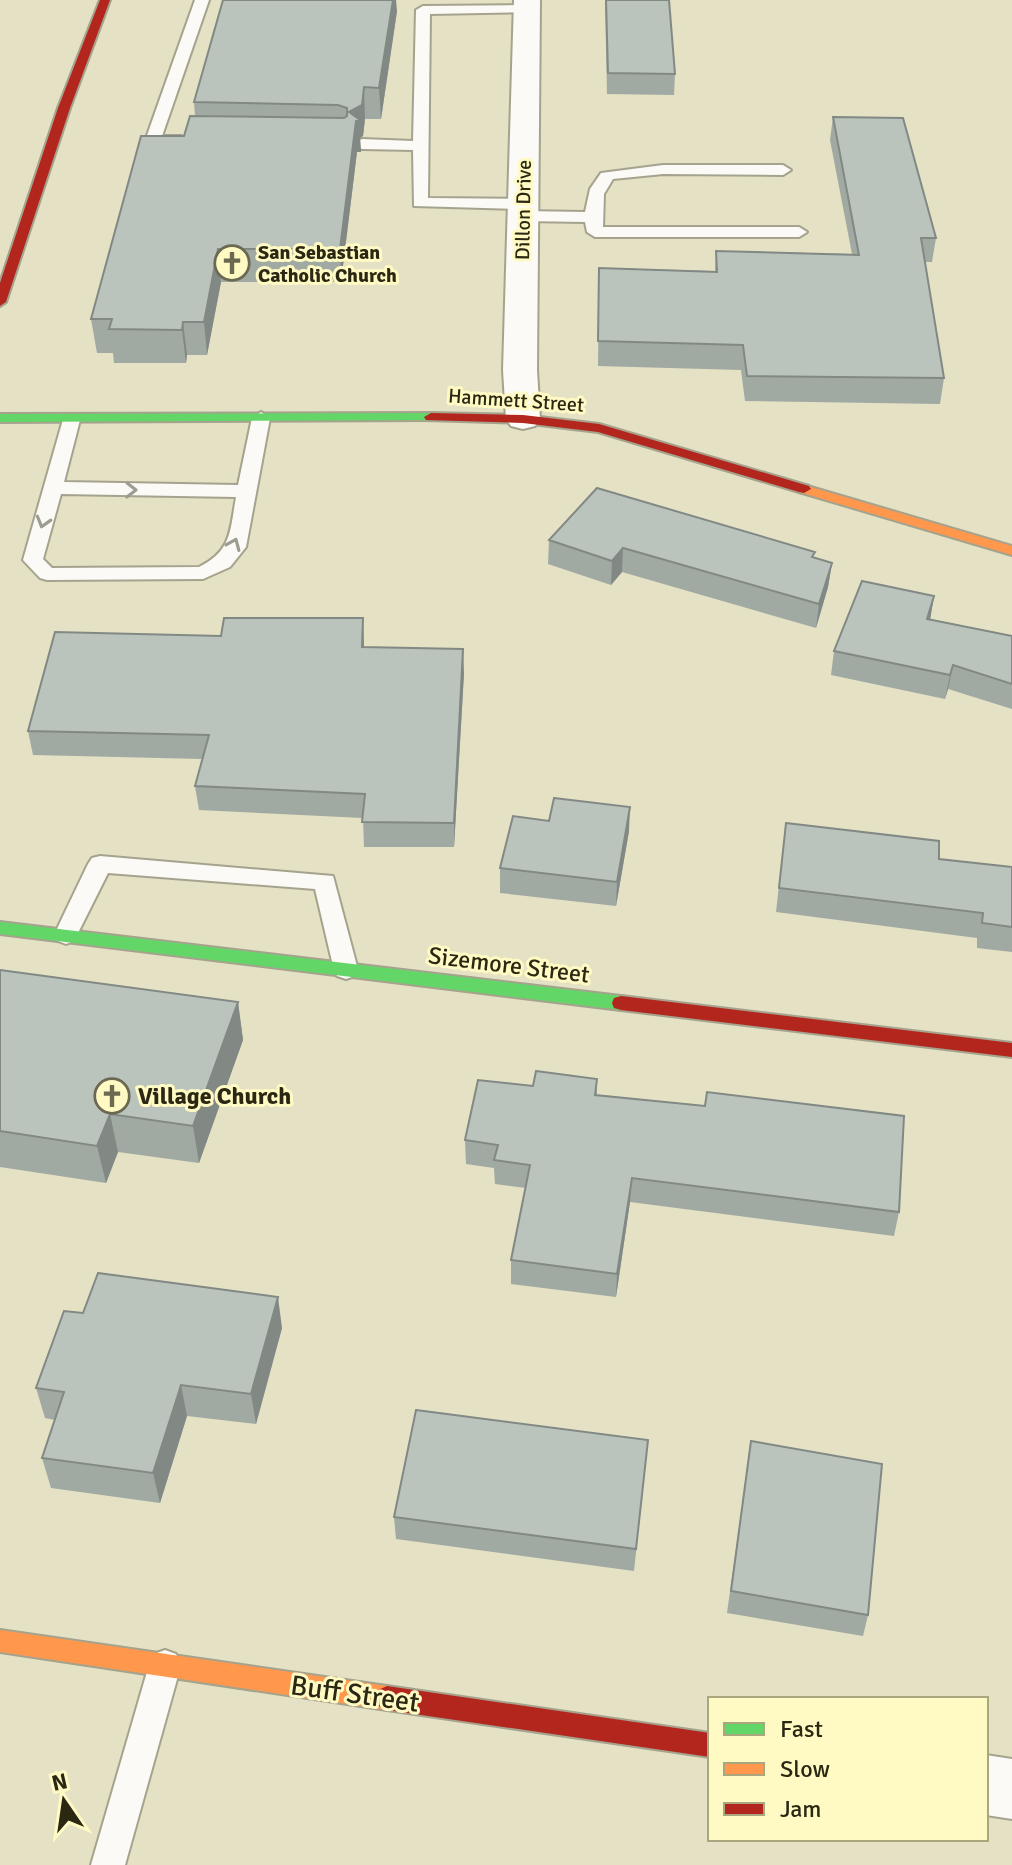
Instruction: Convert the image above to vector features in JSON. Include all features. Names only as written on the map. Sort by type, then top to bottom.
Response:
[{"type":"street","points":[[0,302],[64,108],[105,0]]},
{"type":"street","name":"Dillon Drive","points":[[523,419],[520,370],[527,5]]},
{"type":"street","name":"Hammett Street","points":[[0,418],[523,419],[617,432],[1012,551]]},
{"type":"street","name":"Sizemore Street","points":[[0,928],[1012,1050]]},
{"type":"street","name":"Buff Street","points":[[0,1641],[708,1745]]},
{"type":"street","points":[[988,1785],[1012,1789]]},
{"type":"lane","points":[[199,142],[153,141],[202,0]]},
{"type":"lane","points":[[527,5],[423,5],[420,203],[593,217]]},
{"type":"lane","points":[[362,144],[421,146]]},
{"type":"lane","points":[[783,170],[633,171],[608,175],[599,183],[593,217],[595,232],[799,232]]},
{"type":"lane","points":[[71,420],[33,560],[47,574],[203,573],[223,563],[236,547],[261,418]]},
{"type":"lane","points":[[53,488],[247,491]]},
{"type":"lane","points":[[66,935],[100,864],[325,882],[346,970]]},
{"type":"lane","points":[[108,1865],[165,1665]]},
{"type":"building","points":[[223,0],[393,0],[379,88],[364,87],[362,105],[349,112],[360,120],[356,121],[340,249],[218,249],[204,322],[183,322],[182,330],[109,329],[112,319],[91,319],[141,136],[184,136],[190,116],[347,116],[347,108],[338,105],[194,102]]},
{"type":"building","points":[[606,0],[669,0],[675,74],[608,73]]},
{"type":"building","points":[[833,117],[903,118],[936,238],[921,238],[944,378],[747,376],[743,345],[598,341],[599,268],[717,272],[716,251],[859,255]]},
{"type":"building","points":[[597,488],[815,552],[812,557],[832,563],[819,604],[623,548],[612,561],[549,540]]},
{"type":"building","points":[[862,581],[934,596],[927,619],[1012,636],[1012,684],[953,665],[950,675],[834,651]]},
{"type":"building","points":[[224,618],[363,618],[362,647],[463,649],[454,823],[362,822],[365,794],[195,786],[209,735],[28,731],[55,632],[221,636]]},
{"type":"building","points":[[554,798],[630,807],[617,882],[500,868],[513,816],[549,821]]},
{"type":"building","points":[[786,823],[939,841],[939,859],[1012,867],[1012,927],[982,923],[983,913],[779,888]]},
{"type":"building","name":"Village Church","points":[[0,970],[238,1002],[193,1126],[110,1114],[97,1146],[0,1131]]},
{"type":"building","points":[[536,1071],[597,1079],[595,1095],[705,1106],[707,1092],[904,1116],[899,1212],[632,1178],[617,1274],[511,1260],[530,1165],[494,1160],[498,1145],[465,1140],[478,1080],[533,1086]]},
{"type":"building","points":[[98,1273],[278,1297],[251,1394],[181,1385],[153,1473],[42,1458],[64,1392],[36,1388],[64,1311],[83,1313]]},
{"type":"building","points":[[416,1410],[648,1440],[636,1549],[394,1517]]},
{"type":"building","points":[[751,1441],[882,1464],[868,1615],[731,1591]]},
{"type":"traffic: fast","points":[[0,418],[431,417]]},
{"type":"traffic: fast","points":[[0,928],[621,1003]]},
{"type":"traffic: slow","points":[[804,489],[1012,551]]},
{"type":"traffic: slow","points":[[0,1641],[387,1698]]},
{"type":"traffic: jam","points":[[0,302],[64,108],[105,0]]},
{"type":"traffic: jam","points":[[431,417],[523,419],[599,428],[804,489]]},
{"type":"traffic: jam","points":[[621,1003],[1012,1050]]},
{"type":"traffic: jam","points":[[387,1698],[708,1745]]},
{"type":"place","name":"San Sebastian Catholic Church","points":[[232,263]]},
{"type":"place","name":"Village Church","points":[[112,1096]]}]
